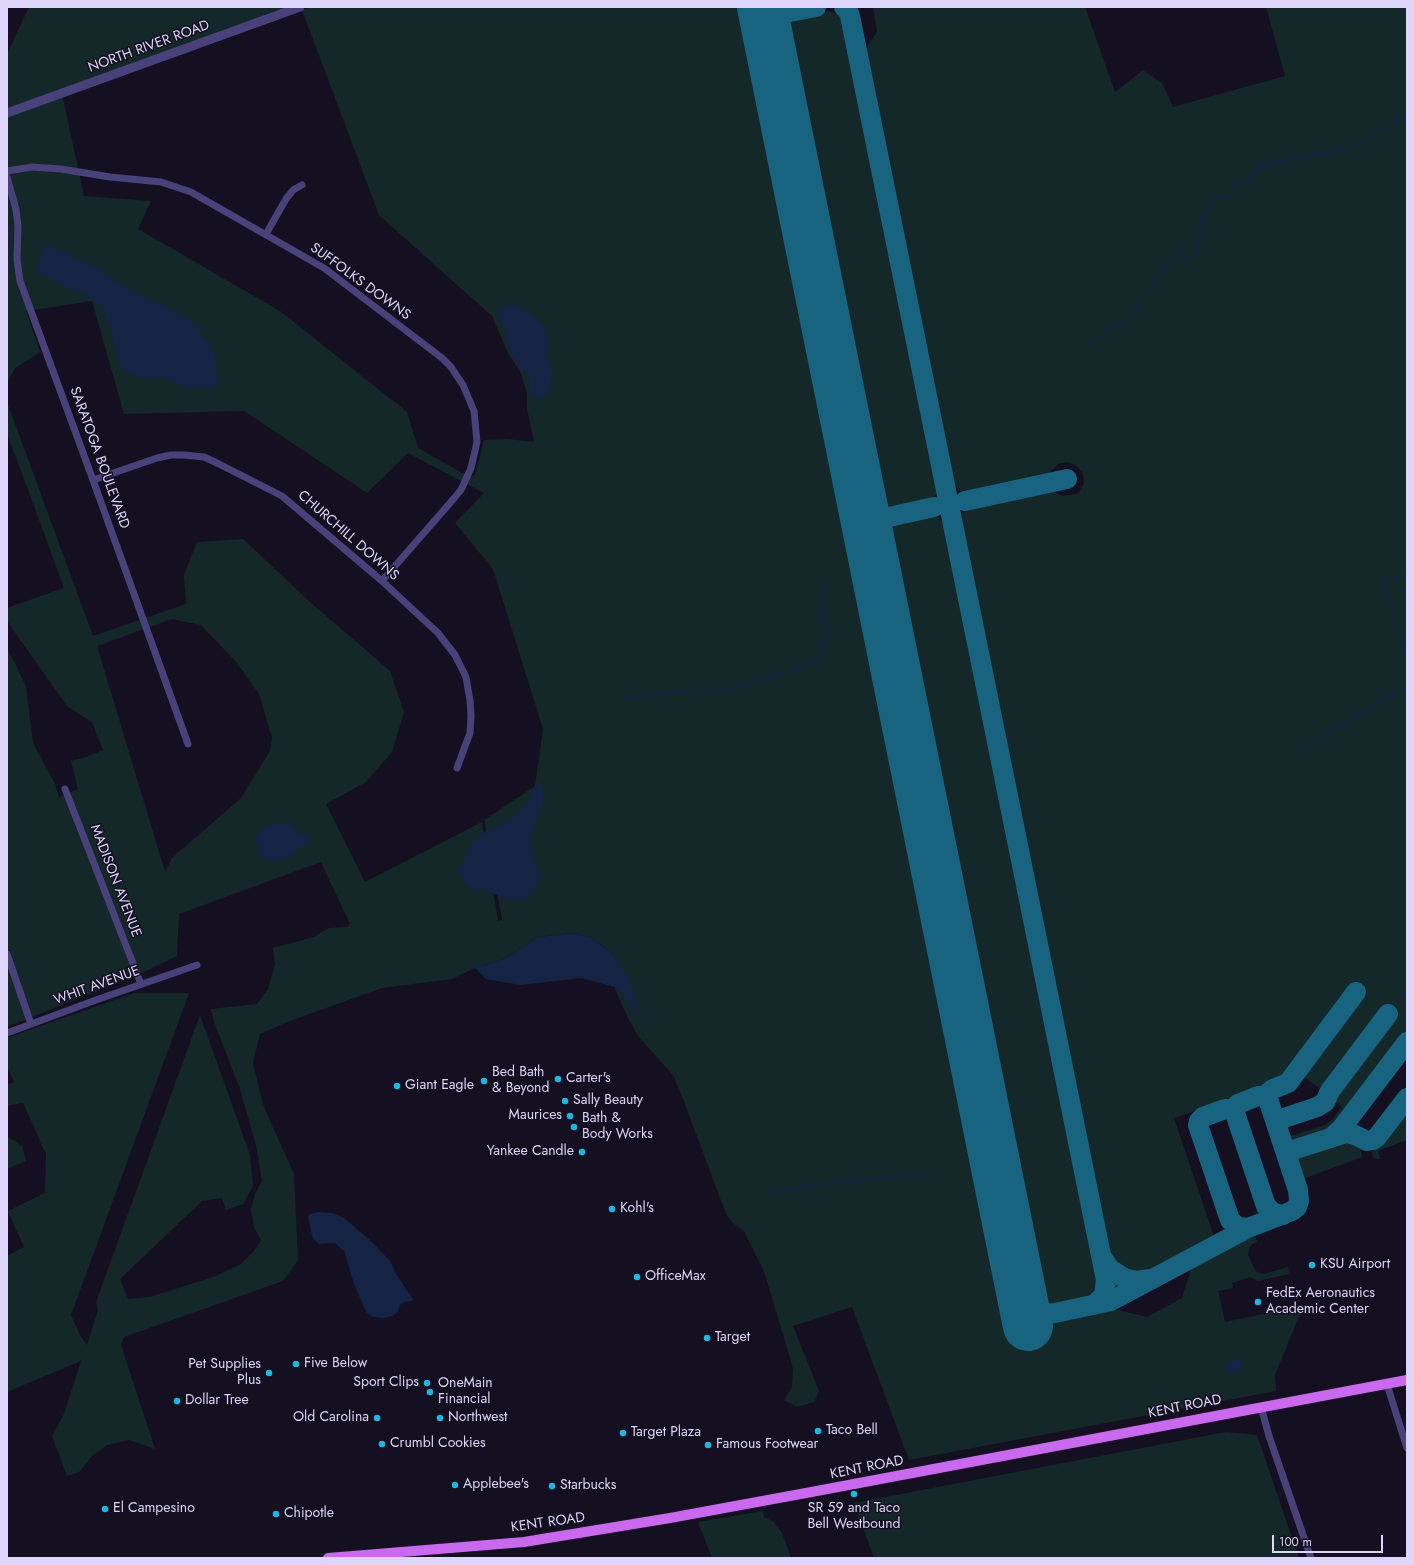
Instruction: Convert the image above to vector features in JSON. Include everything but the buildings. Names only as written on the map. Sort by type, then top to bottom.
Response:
[{"type":"main road","name":"KENT ROAD","points":[[328,1558],[524,1542],[798,1495],[1407,1380]]},
{"type":"street","name":"NORTH RIVER ROAD","points":[[7,113],[300,7]]},
{"type":"street","name":"SUFFOLKS DOWNS","points":[[7,172],[32,167],[45,167],[110,177],[169,183],[192,192],[324,268],[442,358],[459,378],[472,402],[476,425],[475,455],[467,478],[460,490],[382,581]]},
{"type":"street","name":"SARATOGA BOULEVARD","points":[[7,177],[16,209],[18,226],[17,260],[20,281],[188,744]]},
{"type":"street","points":[[266,234],[286,199],[293,190],[302,185]]},
{"type":"street","name":"CHURCHILL DOWNS","points":[[93,480],[157,458],[172,455],[184,455],[204,457],[282,496],[382,581],[447,642],[462,666],[468,687],[471,716],[470,734],[458,768]]},
{"type":"street","name":"MADISON AVENUE","points":[[65,788],[141,984]]},
{"type":"street","points":[[7,954],[31,1024]]},
{"type":"street","name":"WHIT AVENUE","points":[[7,1033],[197,965]]},
{"type":"street","points":[[1387,1383],[1407,1448]]},
{"type":"street","points":[[1261,1407],[1269,1436],[1311,1558]]},
{"type":"green space","points":[[29,7],[287,7],[61,89],[84,196],[151,201],[138,229],[280,311],[407,412],[418,448],[462,473],[475,476],[484,440],[508,439],[534,442],[527,409],[527,394],[521,373],[508,353],[492,316],[379,215],[302,10],[311,7],[751,7],[1018,1328],[1114,1309],[1147,1317],[1182,1298],[1192,1266],[1254,1233],[1257,1242],[1252,1244],[1249,1248],[1248,1254],[1257,1272],[1264,1274],[1288,1267],[1289,1274],[1258,1281],[1250,1277],[1232,1283],[1233,1288],[1218,1291],[1225,1322],[1273,1312],[1274,1315],[1296,1310],[1296,1308],[1302,1307],[1275,1375],[1276,1391],[909,1460],[852,1307],[793,1326],[819,1391],[814,1402],[797,1407],[784,1400],[792,1387],[793,1368],[764,1271],[744,1231],[733,1223],[726,1214],[673,1075],[638,1036],[628,1018],[615,989],[614,955],[590,937],[572,933],[538,937],[504,959],[475,968],[452,979],[382,988],[287,1022],[260,1034],[253,1063],[263,1105],[294,1174],[298,1260],[283,1281],[124,1337],[121,1344],[155,1449],[129,1440],[107,1445],[93,1455],[79,1472],[67,1476],[52,1436],[64,1414],[81,1361],[7,1392],[7,1256],[24,1247],[8,1211],[45,1193],[46,1154],[23,1103],[10,1105],[7,1107],[7,1085],[14,1082],[7,1066],[7,1038],[134,993],[189,993],[71,1315],[81,1337],[87,1345],[98,1311],[96,1302],[200,1015],[250,1155],[253,1186],[243,1204],[226,1210],[222,1198],[202,1201],[120,1279],[128,1299],[150,1297],[216,1276],[241,1264],[254,1251],[261,1240],[254,1227],[251,1210],[255,1194],[262,1181],[256,1145],[240,1089],[214,1022],[211,1009],[257,1004],[268,989],[275,964],[273,948],[314,937],[329,928],[348,927],[350,924],[321,862],[179,914],[177,956],[144,972],[7,1027],[7,649],[26,687],[33,743],[55,784],[59,797],[78,789],[71,761],[103,750],[92,722],[67,706],[7,621],[7,608],[64,588],[7,434],[7,402],[93,636],[186,604],[184,575],[197,542],[243,539],[310,602],[390,671],[404,712],[392,752],[366,782],[326,804],[365,882],[482,822],[498,921],[502,920],[484,820],[535,786],[543,729],[493,569],[455,523],[484,493],[408,453],[367,493],[244,411],[124,414],[92,301],[26,311],[40,352],[15,368],[7,383],[7,54]],"holes":[[[172,619],[201,625],[237,663],[259,694],[272,738],[270,751],[241,798],[172,858],[165,872],[97,646]]]},
{"type":"green space","points":[[873,7],[1085,7],[1115,92],[1143,70],[1162,83],[1173,107],[1285,76],[1266,7],[1407,7],[1407,1035],[1336,1127],[1327,1132],[1293,1142],[1290,1142],[1288,1137],[1325,1125],[1332,1120],[1342,1107],[1329,1097],[1391,1015],[1386,1012],[1324,1092],[1299,1073],[1360,992],[1355,988],[1287,1076],[1211,1107],[1174,1118],[1214,1237],[1160,1267],[1145,1273],[1132,1273],[1114,1263],[1106,1245],[960,529],[963,512],[974,506],[1048,490],[1063,496],[1076,494],[1080,491],[1084,483],[1083,474],[1078,467],[1067,462],[1058,464],[1046,476],[974,492],[961,492],[953,484],[864,51],[877,32]]},
{"type":"green space","points":[[830,11],[839,15],[845,23],[937,482],[937,493],[930,500],[891,510],[881,508],[874,501],[871,495],[777,26],[780,21]]},
{"type":"green space","points":[[929,515],[938,517],[947,526],[1099,1279],[1098,1290],[1092,1298],[1052,1307],[1042,1306],[1035,1299],[1033,1293],[880,538],[881,533],[890,524]]},
{"type":"green space","points":[[1407,1105],[1407,1140],[1378,1151],[1380,1159],[1376,1159],[1373,1157],[1372,1153]]},
{"type":"green space","points":[[7,1137],[15,1141],[23,1148],[26,1161],[9,1168],[7,1168]]},
{"type":"green space","points":[[1348,1140],[1355,1142],[1360,1148],[1362,1157],[1303,1179],[1296,1158],[1298,1155],[1339,1141]]},
{"type":"green space","points":[[1226,1432],[1257,1435],[1299,1558],[874,1558],[854,1503]]},
{"type":"green space","points":[[763,1511],[764,1517],[774,1522],[782,1533],[791,1558],[712,1558],[698,1522]]},
{"type":"water","points":[[48,247],[55,248],[96,267],[124,287],[170,309],[185,318],[193,323],[196,328],[199,325],[202,328],[199,333],[200,336],[211,346],[214,352],[219,381],[217,386],[209,389],[188,388],[168,379],[148,378],[131,374],[121,368],[111,334],[112,332],[101,306],[81,291],[60,285],[37,271],[36,267],[41,257],[41,253],[43,249]]},
{"type":"water","points":[[508,305],[517,306],[527,310],[544,326],[548,337],[547,360],[552,368],[552,373],[548,393],[540,398],[531,395],[528,374],[521,369],[510,354],[511,351],[507,342],[507,332],[498,318],[501,308]]},
{"type":"water","points":[[537,783],[542,785],[543,805],[530,838],[533,856],[541,876],[535,889],[526,900],[515,901],[466,886],[463,877],[459,874],[459,869],[474,840],[488,829],[502,825],[516,815],[526,804]]},
{"type":"water","points":[[277,823],[286,823],[290,825],[296,834],[306,835],[311,839],[308,844],[299,848],[288,858],[273,862],[265,860],[261,856],[256,843],[256,838],[261,830],[266,826]]},
{"type":"water","points":[[572,933],[590,937],[614,955],[630,981],[642,1020],[618,988],[581,978],[521,985],[486,979],[475,968],[504,959],[538,937]]},
{"type":"water","points":[[318,1212],[333,1213],[344,1218],[371,1241],[390,1261],[396,1274],[413,1299],[412,1301],[404,1302],[400,1305],[398,1312],[392,1316],[383,1318],[373,1317],[366,1312],[354,1284],[344,1251],[335,1243],[319,1244],[313,1239],[308,1218],[309,1214]]},
{"type":"water","points":[[1240,1359],[1242,1363],[1240,1372],[1237,1373],[1226,1371],[1224,1367],[1228,1366],[1229,1362]]},
{"type":"waterway","points":[[1086,345],[1111,328],[1124,324],[1173,257],[1174,251],[1182,251],[1183,256],[1188,259],[1192,257],[1197,251],[1198,241],[1202,231],[1199,224],[1205,213],[1209,211],[1212,200],[1219,197],[1225,199],[1232,195],[1235,183],[1237,181],[1243,182],[1247,180],[1258,170],[1257,168],[1260,165],[1269,166],[1274,162],[1300,156],[1303,159],[1308,160],[1318,153],[1325,156],[1335,148],[1339,147],[1343,150],[1348,149],[1385,127],[1388,129],[1394,125],[1394,122],[1407,114]]},
{"type":"waterway","points":[[1407,574],[1382,580],[1407,655]]},
{"type":"waterway","points":[[622,700],[661,693],[733,689],[816,661],[824,656],[826,640],[821,593],[827,582]]},
{"type":"waterway","points":[[1300,749],[1407,687]]},
{"type":"waterway","points":[[768,1193],[804,1186],[922,1174]]},
{"type":"taxiway","points":[[766,31],[768,21],[779,14],[816,7]]},
{"type":"taxiway","points":[[844,7],[850,16],[1106,1280],[1104,1295],[1094,1305]]},
{"type":"taxiway","points":[[965,501],[1067,479]]},
{"type":"taxiway","points":[[859,489],[863,501],[868,509],[877,515],[889,517]]},
{"type":"taxiway","points":[[871,547],[873,532],[884,520],[889,517],[934,507]]},
{"type":"taxiway","points":[[1020,1286],[1025,1297],[1033,1307],[1045,1314],[1111,1301],[1248,1228],[1292,1211],[1297,1207],[1299,1201],[1298,1190],[1267,1096],[1273,1089],[1288,1083],[1356,992]]},
{"type":"taxiway","points":[[1277,1127],[1281,1119],[1317,1107],[1325,1102],[1330,1091],[1388,1014]]},
{"type":"taxiway","points":[[1332,1137],[1341,1129],[1407,1042]]},
{"type":"taxiway","points":[[1268,1100],[1265,1096],[1258,1096],[1238,1104],[1235,1107],[1235,1113],[1266,1206],[1274,1213],[1283,1215]]},
{"type":"taxiway","points":[[1284,1146],[1289,1150],[1293,1150],[1346,1133],[1355,1135],[1367,1141],[1373,1140],[1377,1137],[1407,1098]]},
{"type":"taxiway","points":[[1235,1113],[1232,1110],[1225,1109],[1203,1117],[1199,1121],[1198,1125],[1230,1220],[1238,1227],[1248,1228]]},
{"type":"taxiway","points":[[1101,1256],[1110,1269],[1124,1278],[1136,1281],[1151,1279]]},
{"type":"runway","points":[[762,7],[1028,1326]]},
{"type":"place","name":"Carter's","points":[[558,1079]]},
{"type":"place","name":"Bed Bath & Beyond","points":[[484,1081]]},
{"type":"place","name":"Giant Eagle","points":[[397,1086]]},
{"type":"place","name":"Sally Beauty","points":[[565,1101]]},
{"type":"place","name":"Maurices","points":[[570,1116]]},
{"type":"place","name":"Bath & Body Works","points":[[574,1127]]},
{"type":"place","name":"Yankee Candle","points":[[582,1152]]},
{"type":"place","name":"Kohl's","points":[[612,1209]]},
{"type":"place","name":"KSU Airport","points":[[1312,1265]]},
{"type":"place","name":"OfficeMax","points":[[637,1277]]},
{"type":"place","name":"FedEx Aeronautics Academic Center","points":[[1258,1302]]},
{"type":"place","name":"Target","points":[[707,1338]]},
{"type":"place","name":"Five Below","points":[[296,1364]]},
{"type":"place","name":"Pet Supplies Plus","points":[[269,1373]]},
{"type":"place","name":"Sport Clips","points":[[427,1383]]},
{"type":"place","name":"OneMain Financial","points":[[430,1392]]},
{"type":"place","name":"Dollar Tree","points":[[177,1401]]},
{"type":"place","name":"Old Carolina","points":[[377,1418]]},
{"type":"place","name":"Northwest","points":[[440,1418]]},
{"type":"place","name":"Taco Bell","points":[[818,1431]]},
{"type":"place","name":"Target Plaza","points":[[623,1433]]},
{"type":"place","name":"Crumbl Cookies","points":[[382,1444]]},
{"type":"place","name":"Famous Footwear","points":[[708,1445]]},
{"type":"place","name":"Applebee's","points":[[455,1485]]},
{"type":"place","name":"Starbucks","points":[[552,1486]]},
{"type":"place","name":"SR 59 and Taco Bell Westbound","points":[[854,1494]]},
{"type":"place","name":"El Campesino","points":[[105,1509]]},
{"type":"place","name":"Chipotle","points":[[276,1514]]}]
